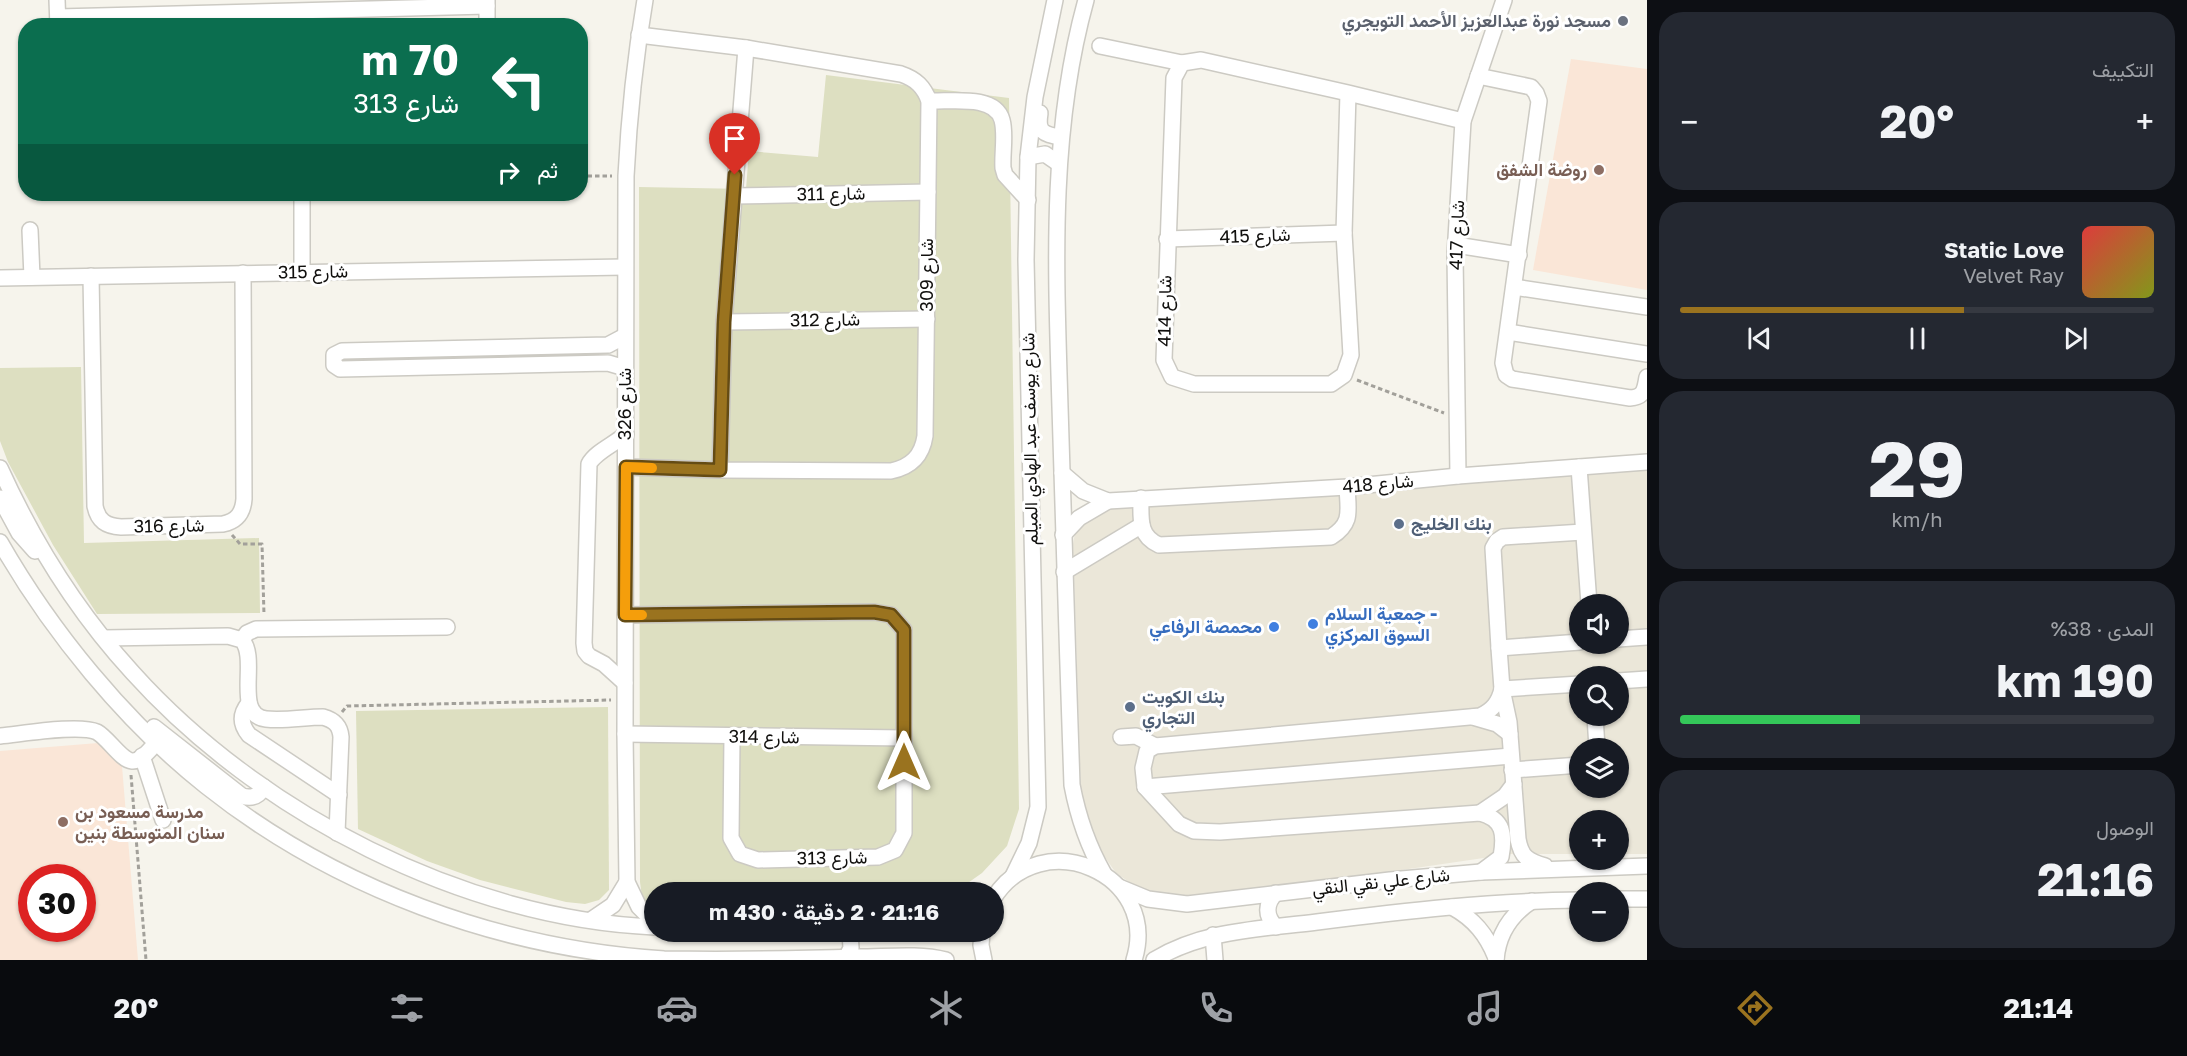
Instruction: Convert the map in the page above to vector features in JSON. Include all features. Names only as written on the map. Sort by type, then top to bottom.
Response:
[{"type":"street","points":[[57,0],[58,18]]},
{"type":"street","name":"شارع 326","points":[[644,912],[639,907],[627,882],[625,267],[628,135],[645,0]]},
{"type":"street","points":[[1056,0],[1039,122],[1044,133],[1060,136]]},
{"type":"street","name":"شارع يوسف عبد الهادي الميلم","points":[[1013,876],[1035,825],[1038,788],[1026,260],[1028,157],[1035,97],[1056,0]]},
{"type":"street","name":"شارع يوسف عبد الهادي الميلم","points":[[1086,0],[1074,47],[1060,136],[1057,267],[1064,572],[1072,785],[1081,824],[1104,874]]},
{"type":"street","name":"شارع 417","points":[[1458,476],[1456,245],[1463,122],[1504,0]]},
{"type":"street","points":[[88,18],[207,6],[487,3]]},
{"type":"street","points":[[639,35],[746,48],[902,74],[919,84],[928,101],[982,102],[991,105],[998,112],[1002,121],[1005,175],[1028,200]]},
{"type":"street","points":[[1100,46],[1182,63],[1201,60],[1463,122]]},
{"type":"street","points":[[720,470],[724,322],[746,48]]},
{"type":"street","name":"شارع 414","points":[[1182,63],[1174,78],[1167,238],[1164,360],[1172,377],[1194,384],[1331,384],[1344,375]]},
{"type":"street","points":[[1478,76],[1531,87],[1539,101],[1503,363],[1506,375],[1512,380],[1630,398],[1641,396],[1647,377]]},
{"type":"street","points":[[1344,375],[1351,355],[1344,233],[1348,93]]},
{"type":"street","name":"شارع 309","points":[[626,467],[891,471],[908,466],[920,453],[925,436],[928,101]]},
{"type":"street","points":[[1028,157],[1045,154],[1058,163]]},
{"type":"street","name":"شارع 311","points":[[734,196],[927,192]]},
{"type":"street","points":[[302,201],[302,272]]},
{"type":"street","points":[[30,230],[32,277]]},
{"type":"street","name":"شارع 415","points":[[1167,238],[1344,233]]},
{"type":"street","points":[[1456,245],[1519,255]]},
{"type":"street","name":"شارع 315","points":[[0,278],[625,267]]},
{"type":"street","name":"شارع 316","points":[[91,276],[94,501],[97,516],[105,524],[115,526],[223,524],[230,523],[239,516],[244,500],[243,273]]},
{"type":"street","points":[[1514,287],[1647,307]]},
{"type":"street","name":"شارع 312","points":[[724,322],[927,319]]},
{"type":"street","points":[[1508,332],[1647,354]]},
{"type":"street","points":[[625,336],[608,345],[342,351],[334,355],[333,361],[334,365],[340,369],[608,363],[625,368]]},
{"type":"street","points":[[625,683],[604,664],[589,656],[585,651],[584,643],[589,464],[598,453],[615,444],[626,434]]},
{"type":"street","name":"شارع 418","points":[[1064,535],[1079,518],[1108,501],[1347,488],[1458,476],[1647,462]]},
{"type":"street","points":[[1579,467],[1588,594]]},
{"type":"street","points":[[0,468],[49,563],[69,594],[104,638],[133,673],[165,705],[201,738],[264,787],[337,833],[409,867],[472,891],[542,911],[591,920],[644,926]]},
{"type":"street","name":"شارع 418","points":[[1062,473],[1083,491],[1108,501]]},
{"type":"street","points":[[1141,498],[1142,525],[1149,541],[1159,545],[1331,537],[1345,526],[1348,518],[1347,488]]},
{"type":"street","points":[[0,498],[26,542],[49,563]]},
{"type":"street","points":[[1064,572],[1142,525]]},
{"type":"street","points":[[1554,869],[1527,860],[1520,852],[1508,710],[1502,689],[1493,554],[1497,541],[1503,537],[1583,532]]},
{"type":"street","points":[[0,542],[42,608],[68,643],[113,697],[157,742],[181,765],[230,804],[313,857],[343,873],[406,900],[473,924],[606,956],[661,959],[925,957],[946,960]]},
{"type":"street","name":"شارع 313","points":[[625,615],[874,612],[891,615],[904,630],[904,833],[895,850],[878,857],[758,860],[740,854],[731,838],[732,737]]},
{"type":"street","points":[[242,640],[252,630],[265,629],[447,627]]},
{"type":"street","points":[[104,638],[228,636],[242,640],[249,654],[249,702],[242,718],[244,730],[339,795]]},
{"type":"street","points":[[1629,638],[1647,637]]},
{"type":"street","points":[[1499,648],[1569,643]]},
{"type":"street","points":[[1629,680],[1647,679]]},
{"type":"street","points":[[1502,689],[1569,685]]},
{"type":"street","points":[[1481,872],[1501,857],[1503,846],[1502,831],[1498,822],[1489,815],[1480,813],[1220,832],[1194,831],[1179,825],[1145,787],[1144,759],[1147,752],[1155,746],[1480,716],[1497,703],[1502,689]]},
{"type":"street","points":[[113,697],[242,796],[257,795],[264,787]]},
{"type":"street","points":[[249,702],[257,715],[267,719],[323,717],[338,726],[341,736],[337,833]]},
{"type":"street","points":[[1473,717],[1497,724],[1510,734]]},
{"type":"street","points":[[0,736],[76,729],[92,730],[136,758],[163,820]]},
{"type":"street","name":"شارع 314","points":[[625,734],[904,738]]},
{"type":"street","points":[[1121,737],[1136,736],[1155,746]]},
{"type":"street","points":[[136,758],[157,742]]},
{"type":"street","points":[[1145,787],[1569,766]]},
{"type":"street","points":[[1480,813],[1505,796],[1512,770]]},
{"type":"street","points":[[1004,885],[1013,876],[1030,866],[1058,861],[1087,865],[1104,874],[1119,887],[1129,902],[1135,918],[1138,936],[1134,960]]},
{"type":"street","name":"شارع علي نقي النقي","points":[[1119,887],[1148,899],[1175,903],[1200,903],[1481,872],[1647,866]]},
{"type":"street","points":[[591,920],[613,905],[627,882]]},
{"type":"street","points":[[1276,893],[1269,901],[1267,912],[1276,927]]},
{"type":"street","points":[[1629,899],[1647,899]]},
{"type":"street","name":"شارع علي نقي النقي","points":[[1154,960],[1183,945],[1213,936],[1452,907],[1569,900]]},
{"type":"street","points":[[1496,959],[1501,935],[1507,924],[1523,907],[1533,901]]},
{"type":"street","points":[[1452,907],[1479,928],[1496,959]]},
{"type":"street","points":[[1213,936],[1215,960]]},
{"type":"street","points":[[846,958],[852,942]]},
{"type":"street","points":[[981,942],[984,960]]},
{"type":"path","points":[[588,176],[626,176]]},
{"type":"path","points":[[1344,375],[1457,418]]},
{"type":"path","points":[[223,524],[240,544],[262,544],[265,629]]},
{"type":"path","points":[[334,722],[347,705],[625,699]]},
{"type":"path","points":[[136,758],[146,960]]},
{"type":"shaded area","name":"روضة الشفق","points":[[1571,59],[1647,69],[1647,290],[1533,270]]},
{"type":"shaded area","points":[[1647,463],[1647,854],[1629,854],[1629,810],[1569,810],[1569,854],[1511,854],[1183,902],[1145,893],[1116,873],[1097,846],[1087,821],[1081,795],[1073,544],[1080,523],[1103,509],[1141,508],[1383,484]]},
{"type":"shaded area","name":"مدرسة مسعود بن سنان المتوسطة بنين","points":[[98,743],[122,766],[138,960],[0,960],[0,751]]},
{"type":"green space","points":[[826,75],[1009,98],[1019,809],[1007,846],[982,873],[969,882],[644,882],[644,899],[640,882],[639,187],[746,189],[749,151],[818,157]]},
{"type":"green space","points":[[81,367],[84,543],[259,538],[260,613],[97,614],[53,545],[8,462],[0,441],[0,368]]},
{"type":"green space","points":[[608,707],[609,890],[599,900],[585,904],[566,902],[480,880],[427,861],[358,829],[356,711]]},
{"type":"slow traffic","points":[[642,615],[625,615],[626,467],[652,468]]},
{"type":"place","name":"مسجد نورة عبدالعزيز الأحمد التويجري","points":[[1623,21]]},
{"type":"place","name":"روضة الشفق","points":[[1599,170]]},
{"type":"place","name":"بنك الخليج","points":[[1399,524]]},
{"type":"place","name":"جمعية السلام - السوق المركزي","points":[[1313,624]]},
{"type":"place","name":"محمصة الرفاعي","points":[[1274,627]]},
{"type":"place","name":"بنك الكويت التجاري","points":[[1130,707]]},
{"type":"place","name":"مدرسة مسعود بن سنان المتوسطة بنين","points":[[63,822]]},
{"type":"route","points":[[735,175],[724,322],[720,470],[626,467],[625,615],[874,612],[891,615],[904,630],[904,762]]}]
